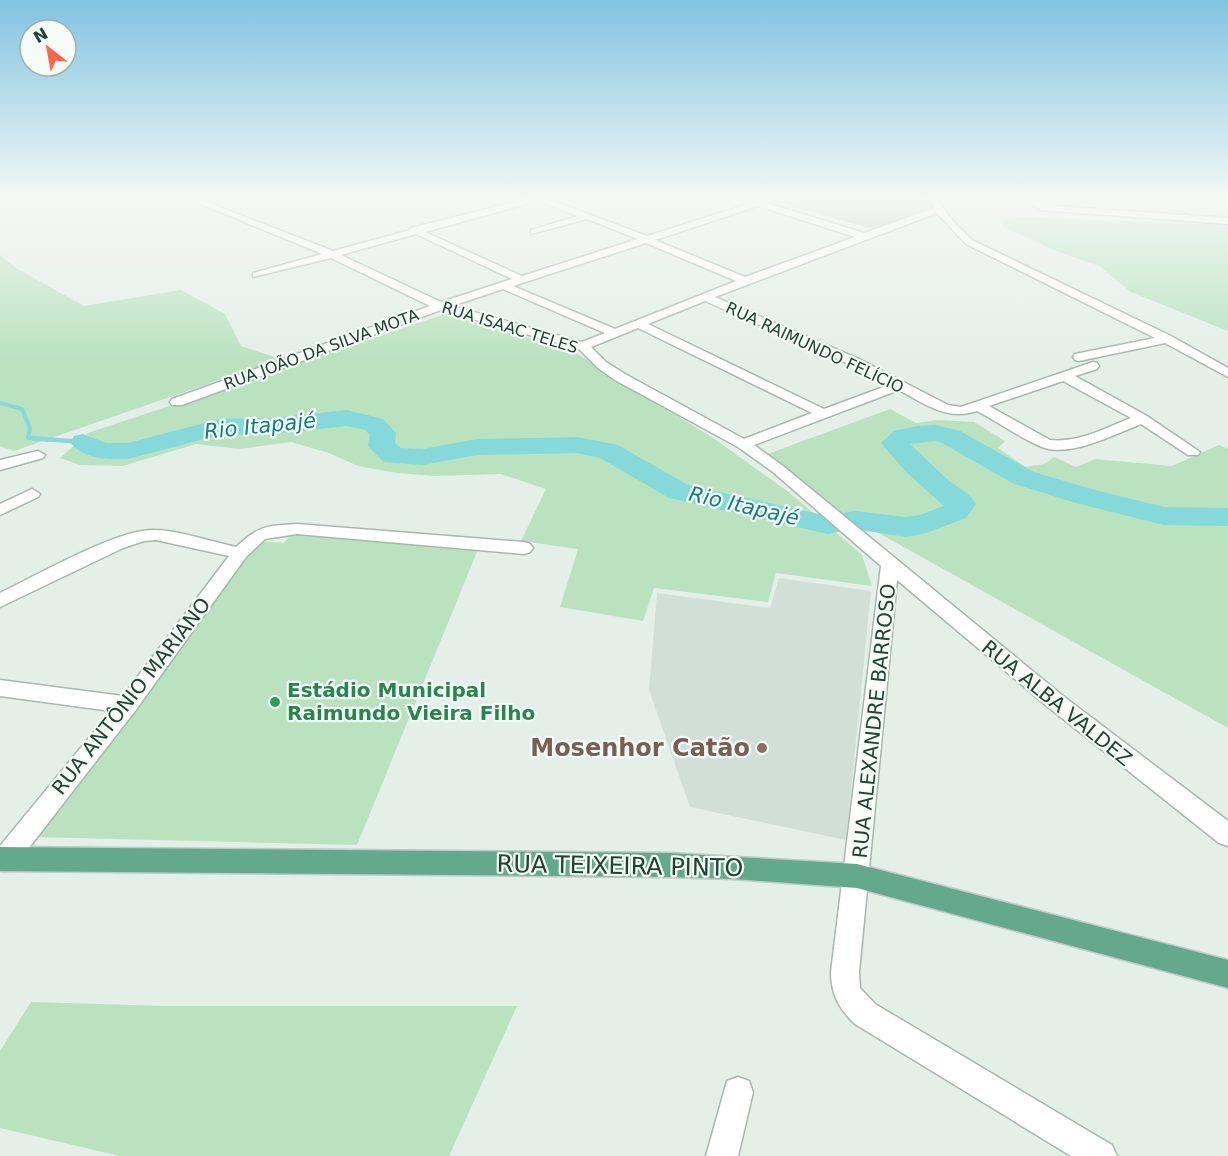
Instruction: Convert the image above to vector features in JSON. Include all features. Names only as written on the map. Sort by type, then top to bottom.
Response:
[{"type":"main road","name":"RUA TEIXEIRA PINTO","points":[[2,859],[668,865],[857,876],[1228,974]]},
{"type":"street","name":"RUA ISAAC TELES","points":[[326,252],[440,306],[582,346],[602,365],[620,377],[743,444],[777,469],[890,566]]},
{"type":"street","points":[[257,275],[338,252]]},
{"type":"street","points":[[461,252],[520,279]]},
{"type":"street","name":"RUA JOÃO DA SILVA MOTA","points":[[177,402],[440,306],[608,252]]},
{"type":"street","points":[[675,252],[744,281]]},
{"type":"street","points":[[582,346],[821,252]]},
{"type":"street","points":[[987,252],[1167,339],[1228,373]]},
{"type":"street","points":[[502,285],[615,333]]},
{"type":"street","name":"RUA RAIMUNDO FELÍCIO","points":[[706,297],[808,340],[902,385],[945,409],[962,411],[1093,366],[1079,357],[1167,339]]},
{"type":"street","points":[[639,324],[824,414]]},
{"type":"street","points":[[1063,375],[1193,452]]},
{"type":"street","points":[[743,444],[902,385]]},
{"type":"street","points":[[977,405],[1047,444],[1055,446],[1075,443],[1142,420]]},
{"type":"street","points":[[0,465],[38,455]]},
{"type":"street","points":[[0,510],[32,494]]},
{"type":"street","name":"RUA ANTÔNIO MARIANO","points":[[2,859],[128,705],[240,553],[259,535],[284,530],[319,529],[524,548]]},
{"type":"street","points":[[0,601],[117,544],[142,536],[156,535],[240,553]]},
{"type":"street","name":"RUA ALBA VALDEZ","points":[[890,566],[1133,765],[1228,835]]},
{"type":"street","name":"RUA ALEXANDRE BARROSO","points":[[890,566],[845,972],[845,990],[864,1014],[1101,1156]]},
{"type":"street","points":[[0,688],[128,705]]},
{"type":"street","points":[[722,1156],[738,1092]]},
{"type":"shaded area","name":"Mosenhor Catão","points":[[779,578],[871,591],[846,840],[690,807],[649,690],[657,593],[770,608]]},
{"type":"green space","points":[[1059,252],[1228,252],[1228,331],[1131,292],[1099,266]]},
{"type":"green space","points":[[0,255],[16,268],[84,306],[181,290],[225,314],[241,346],[280,359],[14,451],[0,446]]},
{"type":"green space","points":[[445,314],[571,350],[713,438],[790,493],[862,555],[872,586],[776,573],[768,602],[654,588],[643,621],[560,607],[578,549],[521,541],[546,489],[501,474],[436,476],[397,473],[358,466],[329,453],[291,442],[239,449],[196,444],[123,466],[80,465],[60,458],[88,433]]},
{"type":"green space","points":[[890,409],[916,423],[938,420],[974,422],[1005,441],[998,448],[1025,467],[1044,464],[1054,457],[1076,467],[1095,459],[1172,466],[1219,445],[1228,449],[1228,728],[841,512],[765,455]]},
{"type":"green space","name":"Estádio Municipal Raimundo Vieira Filho","points":[[293,532],[479,547],[357,845],[33,837],[257,541],[284,543]]},
{"type":"green space","points":[[31,1002],[164,1006],[517,1006],[449,1156],[120,1156],[0,1128],[0,1051]]},
{"type":"waterway","name":"Rio Itapajé","points":[[0,403],[22,409],[30,428],[28,438],[52,440]]},
{"type":"waterway","name":"Rio Itapajé","points":[[83,442],[100,450],[128,451],[220,427],[273,426],[347,418],[362,420],[374,425],[383,433],[381,446],[394,456],[423,457],[477,447],[577,445],[608,451],[679,492],[828,525],[854,520],[906,527],[926,524],[955,512],[961,504],[939,487],[894,443],[903,437],[936,433],[951,437],[1024,478],[1086,497],[1164,516],[1228,517]]},
{"type":"waterway","name":"Rio Itapajé","points":[[31,438],[83,442]]},
{"type":"place","name":"Estádio Municipal Raimundo Vieira Filho","points":[[275,702]]},
{"type":"place","name":"Mosenhor Catão","points":[[762,748]]}]
